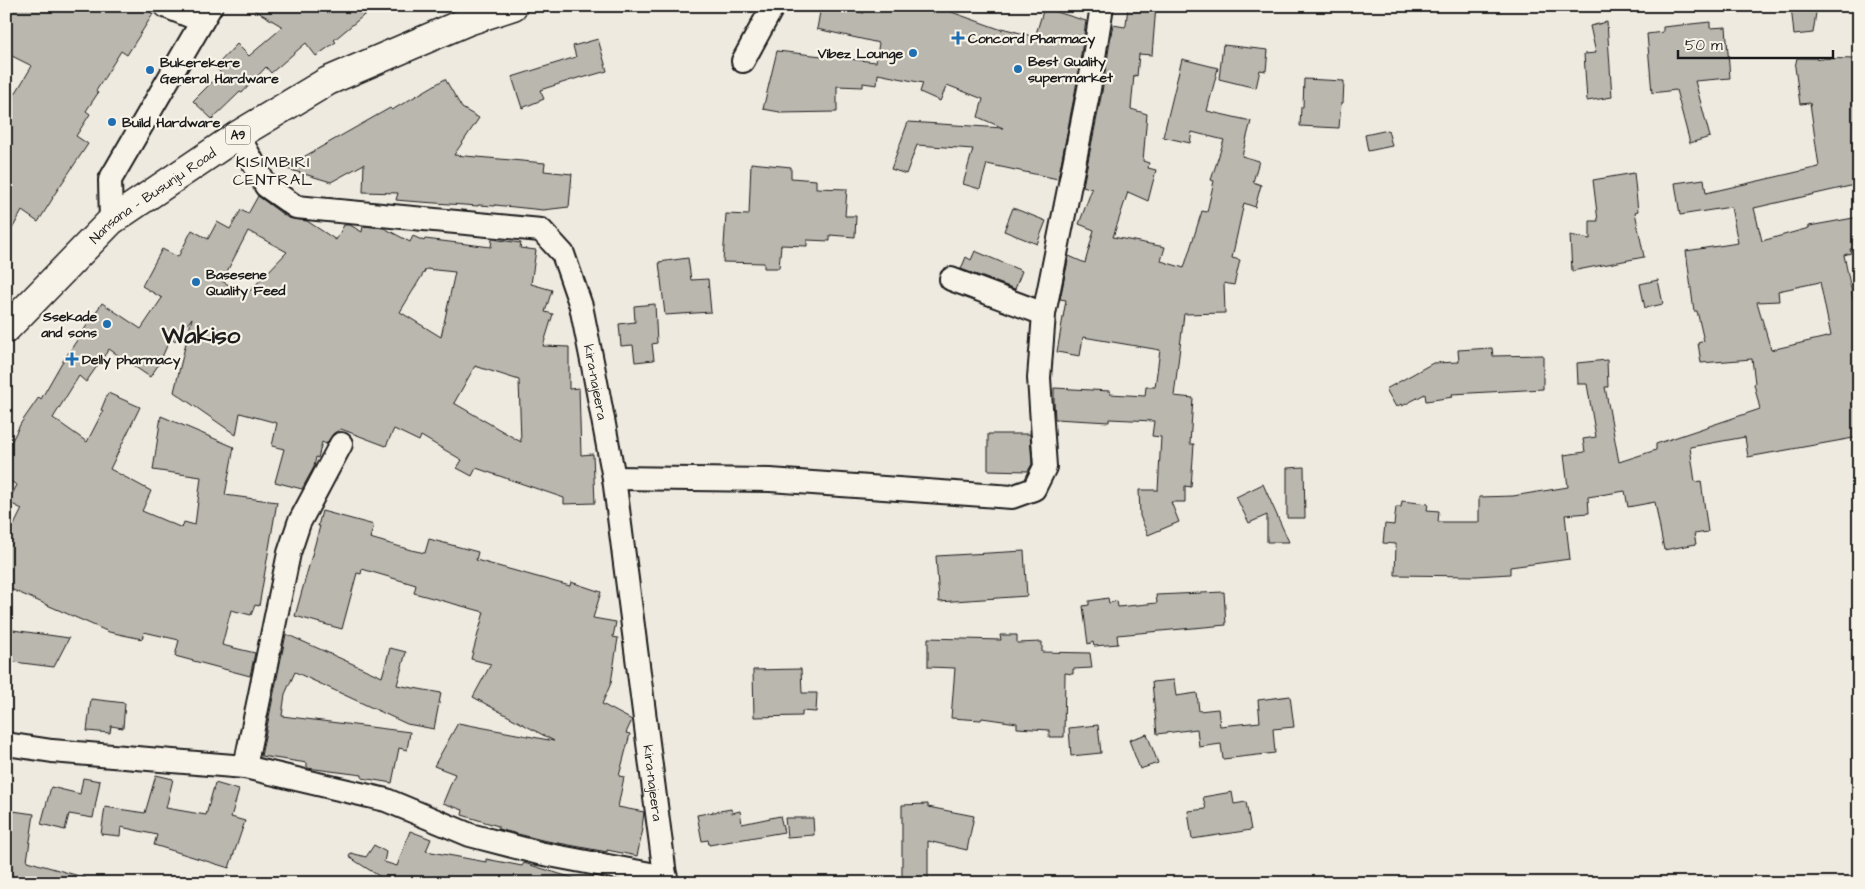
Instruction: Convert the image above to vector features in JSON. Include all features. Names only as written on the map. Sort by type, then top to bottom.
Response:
[{"type":"main road","name":"Nansana - Busunju Road","points":[[6,330],[111,221],[238,135],[328,81],[468,21],[513,6]]},
{"type":"street","points":[[111,221],[110,180],[207,14],[165,6]]},
{"type":"street","points":[[743,61],[773,6]]},
{"type":"street","points":[[614,478],[770,480],[1012,497],[1034,489],[1045,468],[1039,378],[1044,314],[1089,89],[1102,6]]},
{"type":"street","name":"kira-najeera","points":[[238,135],[266,186],[296,207],[541,230],[563,254],[581,306],[614,478],[666,880]]},
{"type":"street","points":[[951,279],[1044,314]]},
{"type":"street","points":[[244,767],[289,553],[299,523],[341,444]]},
{"type":"street","points":[[6,744],[52,751],[244,767],[386,800],[470,834],[539,853],[666,880]]},
{"type":"building","points":[[6,6],[142,6],[153,14],[127,55],[121,51],[96,91],[98,93],[86,111],[90,114],[76,136],[88,144],[38,222],[22,211],[6,240],[6,109],[32,66],[6,53]]},
{"type":"building","points":[[248,6],[375,6],[334,40],[336,42],[316,56],[306,43],[271,73],[266,67],[242,93],[240,92],[212,119],[193,101],[221,73],[215,67],[237,44],[249,56],[283,27]]},
{"type":"building","points":[[821,6],[864,13],[865,6],[926,6],[946,10],[1002,30],[1002,28],[1035,37],[1044,8],[1086,21],[1076,87],[1058,179],[987,164],[980,189],[963,184],[973,149],[917,145],[906,174],[891,169],[908,122],[1003,128],[978,117],[983,99],[947,85],[940,101],[920,92],[923,83],[878,74],[877,85],[863,83],[863,87],[837,86],[837,112],[780,113],[763,109],[777,51],[876,62],[879,43],[817,29]]},
{"type":"building","points":[[1128,6],[1156,6],[1152,55],[1139,54],[1137,76],[1134,75],[1131,109],[1147,114],[1143,161],[1149,163],[1148,168],[1156,170],[1148,201],[1128,192],[1113,237],[1165,247],[1161,261],[1184,268],[1202,211],[1207,212],[1214,181],[1211,180],[1224,140],[1192,132],[1190,143],[1163,137],[1182,59],[1218,68],[1207,111],[1251,121],[1242,156],[1259,161],[1253,182],[1261,185],[1255,207],[1244,203],[1232,258],[1240,260],[1234,285],[1224,283],[1225,313],[1184,314],[1174,396],[1193,398],[1190,444],[1194,444],[1191,487],[1185,486],[1185,502],[1171,502],[1179,522],[1148,535],[1140,516],[1139,490],[1158,490],[1161,437],[1152,436],[1154,421],[1109,419],[1109,422],[1055,419],[1054,401],[1054,388],[1110,391],[1110,394],[1145,396],[1146,387],[1155,387],[1160,350],[1083,337],[1080,356],[1057,352],[1066,300],[1060,299],[1069,256],[1085,263],[1094,230],[1079,224],[1092,189],[1083,186],[1113,25],[1125,27]]},
{"type":"building","points":[[1791,6],[1817,6],[1813,33],[1794,35]]},
{"type":"building","points":[[1607,22],[1612,97],[1587,101],[1584,54],[1596,53],[1590,26]]},
{"type":"building","points":[[1710,22],[1710,28],[1726,27],[1730,78],[1695,81],[1710,137],[1690,143],[1676,90],[1652,93],[1647,34],[1663,32],[1663,27]]},
{"type":"building","points":[[598,39],[607,71],[540,90],[544,99],[522,108],[512,77],[576,57],[573,46]]},
{"type":"building","points":[[1223,45],[1268,50],[1266,71],[1260,70],[1256,88],[1219,79]]},
{"type":"building","points":[[1797,58],[1859,59],[1859,184],[1754,208],[1762,241],[1809,228],[1809,226],[1859,217],[1859,248],[1850,249],[1851,253],[1844,255],[1853,299],[1859,298],[1859,437],[1748,457],[1745,437],[1690,447],[1695,482],[1701,481],[1708,532],[1694,534],[1696,544],[1664,550],[1655,502],[1628,507],[1625,491],[1588,497],[1589,513],[1565,515],[1570,559],[1510,567],[1510,574],[1476,576],[1395,575],[1396,544],[1383,543],[1385,524],[1394,525],[1396,507],[1401,507],[1402,501],[1428,504],[1427,510],[1439,511],[1438,522],[1479,522],[1479,497],[1513,496],[1568,487],[1564,455],[1585,452],[1583,439],[1596,437],[1587,384],[1578,384],[1577,363],[1607,360],[1608,387],[1605,387],[1619,462],[1656,450],[1656,444],[1760,409],[1754,384],[1752,359],[1701,363],[1698,343],[1704,341],[1697,311],[1694,311],[1686,251],[1738,243],[1731,207],[1680,215],[1675,183],[1704,179],[1706,193],[1819,167],[1810,103],[1800,104],[1795,67]],"holes":[[[1820,282],[1831,336],[1771,350],[1757,302],[1779,301],[1778,291]]]},
{"type":"building","points":[[445,79],[462,108],[479,118],[454,155],[545,163],[544,171],[572,174],[569,207],[543,210],[495,205],[478,206],[396,200],[398,193],[363,192],[364,164],[331,182],[284,168],[390,108],[392,110]]},
{"type":"building","points":[[1304,79],[1344,81],[1339,128],[1300,126]]},
{"type":"building","points":[[1388,130],[1392,146],[1368,151],[1365,135]]},
{"type":"building","points":[[751,163],[791,167],[791,178],[816,180],[816,188],[847,189],[845,216],[856,216],[855,237],[830,235],[830,241],[807,240],[807,246],[781,245],[779,268],[764,268],[764,263],[723,262],[726,214],[749,215]]},
{"type":"building","points":[[1634,173],[1638,211],[1635,212],[1644,257],[1572,271],[1570,235],[1590,239],[1590,221],[1598,221],[1593,180]]},
{"type":"building","points":[[258,196],[288,218],[307,221],[336,240],[344,225],[350,225],[362,232],[363,226],[384,228],[410,242],[413,236],[424,241],[425,239],[491,247],[492,239],[521,243],[520,248],[536,250],[531,284],[552,290],[545,312],[553,314],[543,346],[569,347],[569,389],[579,388],[581,455],[593,454],[595,503],[564,504],[564,498],[476,468],[472,476],[457,468],[462,460],[421,436],[419,441],[394,429],[386,446],[341,429],[334,433],[326,444],[322,442],[318,458],[316,457],[314,467],[302,489],[275,482],[284,449],[272,446],[277,423],[240,413],[236,435],[174,392],[192,318],[175,341],[170,339],[159,364],[150,377],[109,349],[86,382],[79,376],[53,418],[87,442],[103,411],[101,410],[108,393],[140,407],[110,469],[151,491],[142,511],[182,528],[184,522],[195,525],[201,477],[153,470],[161,416],[234,447],[225,495],[277,502],[259,606],[255,605],[251,615],[231,610],[222,645],[255,653],[250,676],[175,656],[179,640],[144,632],[142,639],[109,632],[6,587],[6,541],[22,509],[8,502],[17,485],[6,479],[6,452],[21,423],[39,397],[41,399],[61,364],[102,303],[141,329],[162,298],[142,286],[162,249],[178,257],[192,230],[208,239],[217,222],[230,229],[241,210],[248,214]],"holes":[[[248,231],[287,252],[246,295],[222,281]],[[426,269],[455,272],[441,337],[400,312]],[[475,366],[519,380],[521,442],[454,403]]]},
{"type":"building","points":[[1013,208],[1046,221],[1037,244],[1004,231]]},
{"type":"building","points":[[975,251],[1022,271],[1015,289],[961,269],[966,257],[971,260]]},
{"type":"building","points":[[688,258],[691,280],[708,279],[711,312],[665,315],[659,262]]},
{"type":"building","points":[[1658,280],[1663,304],[1645,308],[1640,284]]},
{"type":"building","points":[[655,304],[657,343],[652,344],[654,360],[635,362],[633,345],[621,346],[619,324],[635,322],[634,306]]},
{"type":"building","points":[[1492,348],[1493,356],[1543,355],[1543,389],[1452,394],[1453,397],[1426,401],[1425,394],[1402,406],[1401,404],[1396,407],[1386,389],[1433,363],[1459,362],[1458,350]]},
{"type":"building","points":[[988,434],[1030,434],[1032,464],[1028,471],[988,470]]},
{"type":"building","points":[[1304,467],[1305,518],[1287,518],[1287,468]]},
{"type":"building","points":[[1263,484],[1289,542],[1267,542],[1267,515],[1249,523],[1236,497]]},
{"type":"building","points":[[322,511],[374,525],[370,538],[411,550],[425,553],[429,539],[478,552],[476,560],[570,586],[571,582],[601,592],[593,618],[616,622],[613,637],[618,638],[611,683],[602,704],[632,720],[626,733],[630,734],[619,776],[624,777],[618,807],[644,812],[643,829],[637,856],[542,840],[498,829],[498,826],[462,815],[463,810],[443,803],[455,774],[434,766],[458,723],[554,741],[473,697],[491,664],[471,659],[484,612],[414,593],[416,585],[362,569],[361,574],[357,573],[342,629],[295,616],[320,526],[318,526]]},
{"type":"building","points":[[1024,551],[1027,596],[939,602],[936,556]]},
{"type":"building","points":[[1224,592],[1226,625],[1117,635],[1118,644],[1094,646],[1093,642],[1088,644],[1083,606],[1089,605],[1089,601],[1108,598],[1109,603],[1117,601],[1118,607],[1157,603],[1156,595]]},
{"type":"building","points":[[6,629],[69,638],[54,667],[6,661]]},
{"type":"building","points":[[286,634],[382,677],[390,648],[406,652],[397,685],[441,693],[434,729],[407,724],[295,672],[285,694],[282,716],[410,732],[407,750],[399,748],[392,783],[362,778],[362,775],[307,768],[307,763],[261,756]]},
{"type":"building","points":[[1000,635],[1017,635],[1017,643],[1042,642],[1042,652],[1090,653],[1092,668],[1073,669],[1073,674],[1065,673],[1064,737],[1049,737],[1049,730],[1017,728],[1017,723],[982,718],[981,720],[951,718],[955,668],[928,667],[928,638],[1001,640]]},
{"type":"building","points":[[801,669],[802,693],[817,693],[816,712],[802,711],[802,716],[754,717],[753,670]]},
{"type":"building","points":[[1174,680],[1176,696],[1197,693],[1199,711],[1218,709],[1220,726],[1260,722],[1258,700],[1290,696],[1294,727],[1273,729],[1275,753],[1223,759],[1221,744],[1199,747],[1197,729],[1157,734],[1152,682]]},
{"type":"building","points":[[91,699],[125,703],[123,728],[111,726],[110,733],[87,731]]},
{"type":"building","points":[[1098,725],[1101,753],[1071,756],[1069,728]]},
{"type":"building","points":[[1147,734],[1158,763],[1140,769],[1129,740]]},
{"type":"building","points":[[156,775],[173,779],[166,808],[206,815],[215,783],[239,790],[231,817],[245,821],[229,868],[154,845],[157,835],[121,827],[120,836],[101,834],[105,807],[145,813]]},
{"type":"building","points":[[83,778],[100,781],[93,818],[69,814],[65,830],[41,824],[51,787],[80,794]]},
{"type":"building","points":[[1232,792],[1234,804],[1246,802],[1251,830],[1192,839],[1188,811],[1206,809],[1203,797]]},
{"type":"building","points":[[928,804],[928,807],[974,816],[967,850],[928,841],[928,883],[902,883],[902,805]]},
{"type":"building","points":[[731,809],[732,813],[740,811],[742,824],[780,816],[784,832],[709,845],[708,840],[702,841],[697,815]]},
{"type":"building","points":[[6,810],[34,814],[27,861],[86,878],[85,883],[6,883]]},
{"type":"building","points":[[785,818],[813,818],[814,835],[787,837]]},
{"type":"building","points":[[410,831],[431,839],[426,851],[486,862],[486,859],[522,866],[524,863],[576,879],[576,883],[390,883],[349,857],[351,853],[366,857],[374,845],[386,852],[384,862],[397,866]]},
{"type":"place","name":"Concord Pharmacy","points":[[958,38]]},
{"type":"place","name":"Vibez Lounge","points":[[913,53]]},
{"type":"place","name":"Best Quality supermarket","points":[[1018,69]]},
{"type":"place","name":"Bukerekere General Hardware","points":[[150,70]]},
{"type":"place","name":"Build Hardware","points":[[112,122]]},
{"type":"place","name":"Basesene Quality Feed","points":[[196,282]]},
{"type":"place","name":"Ssekade and sons","points":[[107,324]]},
{"type":"place","name":"Delly pharmacy","points":[[72,359]]},
{"type":"district","name":"KISIMBIRI CENTRAL","points":[[273,170]]},
{"type":"district","name":"Wakiso","points":[[201,335]]}]
